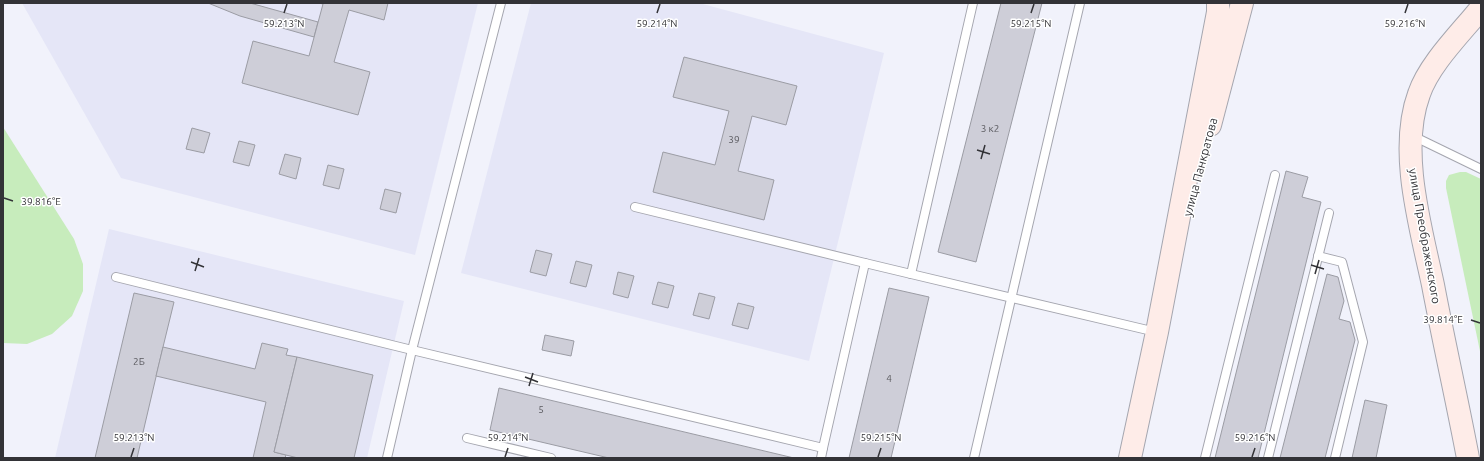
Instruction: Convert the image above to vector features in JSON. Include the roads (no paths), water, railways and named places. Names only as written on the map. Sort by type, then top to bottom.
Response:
[{"type":"main road","name":"улица Панкратова","points":[[1130,458],[1157,332],[1215,27],[1218,3]]},
{"type":"main road","name":"улица Панкратова","points":[[1157,332],[1242,3]]},
{"type":"main road","name":"улица Преображенского","points":[[1468,458],[1419,219],[1412,175],[1410,135],[1418,95],[1425,79],[1481,8]]},
{"type":"lane","points":[[387,458],[412,350],[501,3]]},
{"type":"lane","points":[[911,274],[973,3]]},
{"type":"lane","points":[[974,458],[1080,3]]},
{"type":"lane","points":[[1410,135],[1481,169]]},
{"type":"lane","points":[[1205,458],[1275,175]]},
{"type":"lane","points":[[635,207],[1157,332]]},
{"type":"lane","points":[[1268,458],[1329,213]]},
{"type":"lane","points":[[1318,256],[1342,262],[1363,342],[1335,458]]},
{"type":"lane","points":[[821,458],[865,263]]},
{"type":"lane","points":[[116,277],[412,350],[823,448]]},
{"type":"lane","points":[[467,438],[551,458]]}]
